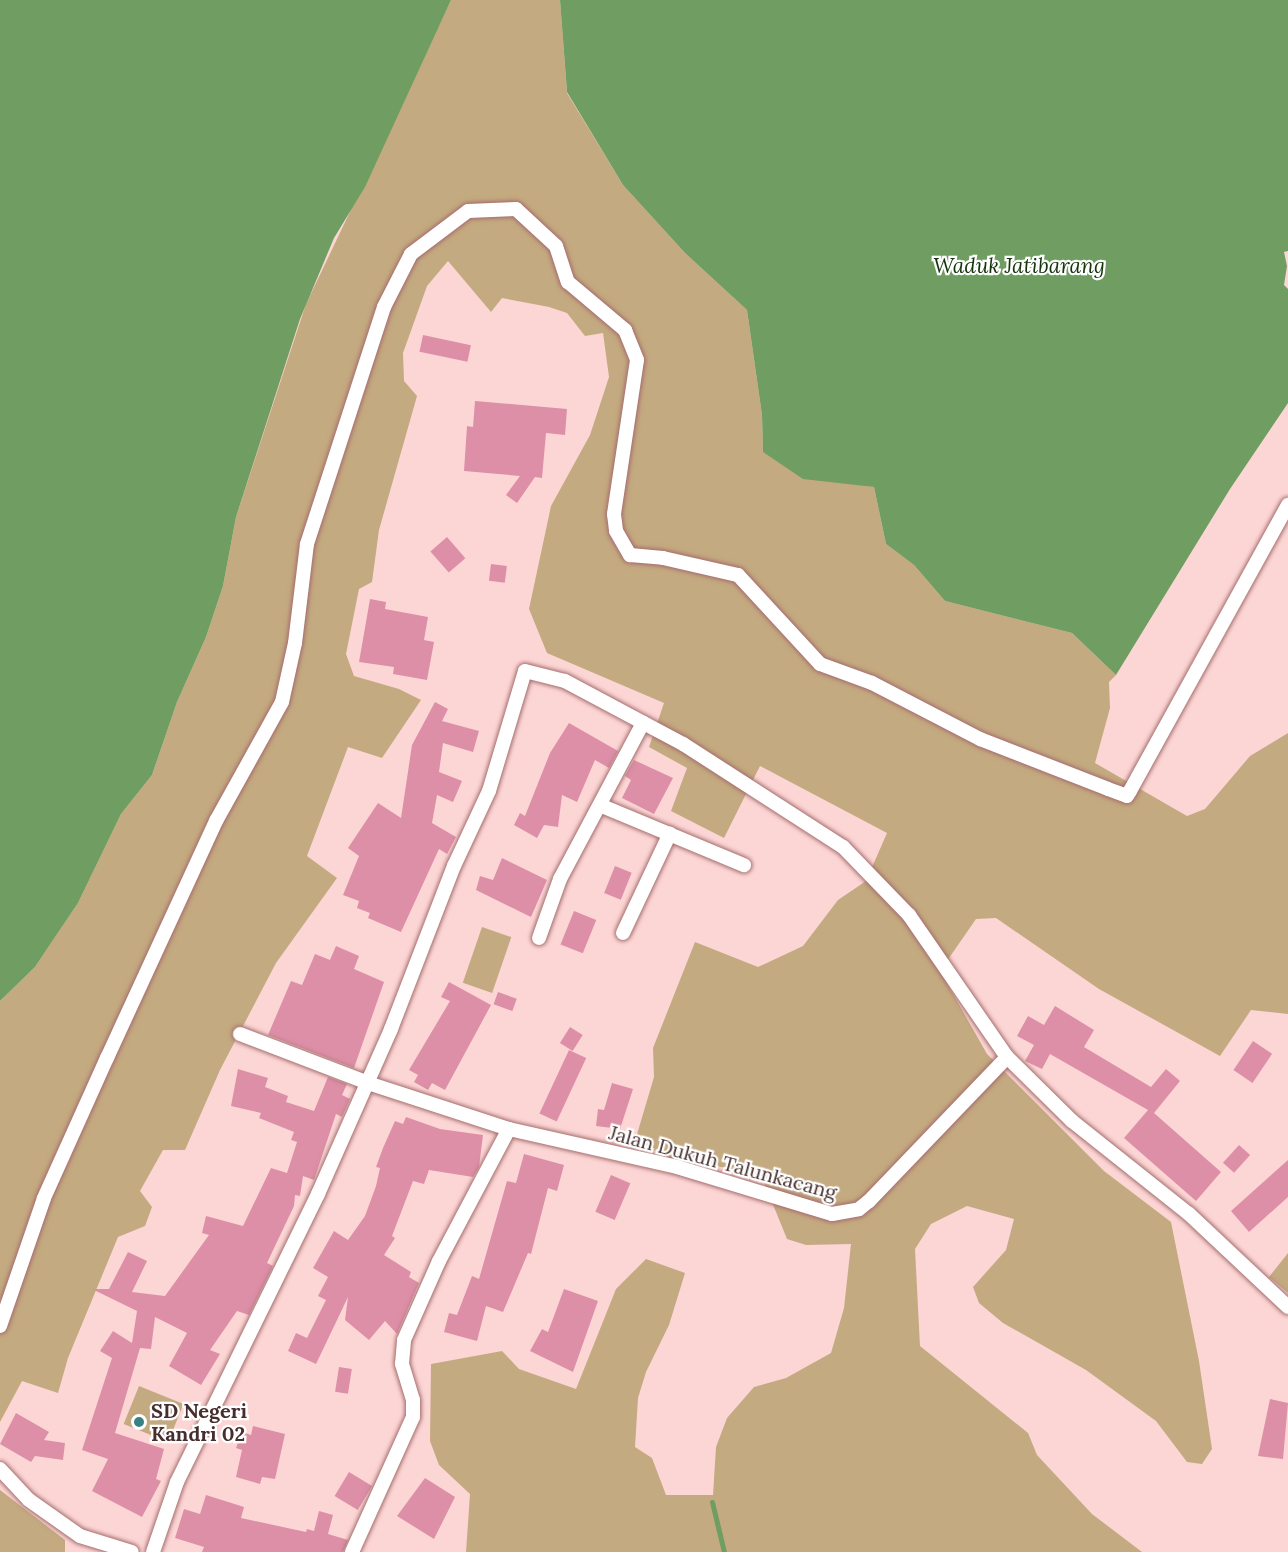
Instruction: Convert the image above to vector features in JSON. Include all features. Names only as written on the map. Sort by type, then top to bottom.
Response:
[{"type":"street","points":[[0,1326],[45,1198],[107,1058],[216,821],[282,702],[295,643],[307,544],[384,307],[411,254],[468,211],[516,209],[556,246],[568,282],[626,330],[637,360],[614,514],[616,531],[630,555],[672,559],[738,575],[820,664],[872,683],[980,738],[1127,796],[1288,505]]},
{"type":"street","points":[[153,1552],[177,1482],[318,1194],[368,1083],[454,866],[489,791],[525,671],[565,681],[644,723],[843,847],[909,915],[1007,1057],[1072,1121],[1189,1214],[1288,1307]]},
{"type":"street","points":[[539,938],[560,879],[602,806],[644,723]]},
{"type":"street","points":[[602,806],[744,865]]},
{"type":"street","points":[[623,933],[670,833]]},
{"type":"street","name":"Jalan Dukuh Talunkacang","points":[[240,1034],[368,1083],[509,1129],[625,1153],[710,1175],[778,1199],[844,1214],[869,1201],[1007,1057]]},
{"type":"street","points":[[352,1552],[412,1424],[415,1410],[402,1353],[408,1331],[439,1261],[509,1129]]},
{"type":"street","points":[[0,1469],[29,1500],[80,1536],[132,1552]]},
{"type":"shaded area","points":[[451,0],[560,0],[567,93],[623,185],[685,253],[747,310],[762,415],[763,452],[844,482],[874,487],[886,544],[914,565],[945,601],[1072,633],[1116,675],[1109,682],[1110,708],[1095,763],[1187,816],[1205,809],[1250,756],[1288,733],[1288,1014],[1251,1010],[1220,1056],[1099,989],[996,918],[976,919],[940,971],[987,1054],[1104,1171],[1171,1222],[1199,1361],[1212,1449],[1202,1464],[1187,1462],[1156,1421],[1086,1370],[1003,1323],[979,1303],[973,1287],[1006,1250],[1014,1219],[967,1206],[931,1224],[915,1249],[920,1346],[1028,1433],[1037,1455],[1092,1514],[1142,1552],[466,1552],[470,1494],[439,1465],[430,1441],[431,1364],[502,1351],[519,1369],[576,1389],[616,1289],[646,1259],[685,1273],[669,1325],[646,1372],[638,1398],[635,1447],[652,1458],[666,1495],[713,1495],[716,1447],[727,1418],[754,1387],[786,1378],[831,1353],[844,1308],[851,1244],[806,1245],[787,1239],[763,1180],[728,1168],[676,1161],[635,1141],[654,1077],[653,1048],[695,942],[758,967],[803,946],[838,900],[866,881],[887,833],[760,766],[724,838],[671,811],[687,768],[649,747],[664,703],[547,653],[529,609],[551,506],[590,435],[609,377],[603,333],[585,336],[567,313],[502,298],[491,312],[448,261],[427,286],[403,353],[404,381],[417,396],[379,530],[372,582],[359,589],[346,654],[354,676],[399,689],[421,700],[382,758],[348,747],[307,856],[337,878],[276,963],[220,1070],[185,1150],[163,1150],[140,1191],[152,1207],[145,1226],[118,1237],[68,1358],[58,1393],[22,1381],[0,1422],[0,1001],[35,967],[78,903],[121,814],[152,775],[177,702],[206,637],[223,586],[236,517],[306,304]]},
{"type":"shaded area","points":[[482,927],[511,937],[492,993],[463,983]]},
{"type":"shaded area","points":[[1288,1253],[1288,1293],[1269,1277]]},
{"type":"shaded area","points":[[139,1386],[184,1404],[168,1442],[124,1424]]},
{"type":"shaded area","points":[[0,1490],[65,1540],[65,1552],[0,1552]]},
{"type":"water","points":[[0,0],[451,0],[365,187],[334,238],[300,319],[236,517],[223,586],[206,637],[177,702],[152,775],[121,814],[78,903],[35,967],[0,1001]]},
{"type":"water","name":"Waduk Jatibarang","points":[[560,0],[1288,0],[1288,251],[1284,252],[1287,266],[1284,285],[1288,289],[1288,403],[1230,489],[1116,675],[1072,633],[945,601],[914,565],[886,544],[874,487],[803,479],[763,452],[762,415],[747,310],[685,253],[623,185],[567,92]]},
{"type":"building","points":[[423,335],[471,345],[467,362],[419,352]]},
{"type":"building","points":[[475,401],[567,409],[565,435],[546,433],[542,478],[535,477],[517,503],[506,495],[520,476],[464,471],[467,426],[473,427]]},
{"type":"building","points":[[447,537],[465,558],[449,573],[430,551]]},
{"type":"building","points":[[491,564],[507,566],[505,583],[489,581]]},
{"type":"building","points":[[370,599],[386,602],[385,609],[428,617],[424,640],[434,642],[427,680],[393,674],[394,667],[359,662]]},
{"type":"building","points":[[435,702],[448,709],[442,721],[479,731],[473,752],[443,743],[439,772],[462,781],[453,802],[437,795],[432,823],[456,837],[447,854],[439,849],[401,932],[368,918],[370,913],[357,908],[359,901],[343,895],[359,856],[348,848],[378,803],[401,818],[412,745]]},
{"type":"building","points":[[569,723],[618,751],[609,768],[595,760],[577,802],[562,795],[558,827],[544,825],[537,838],[514,825],[520,813],[525,816],[550,753]]},
{"type":"building","points":[[634,760],[673,778],[654,814],[622,798],[631,780],[625,776]]},
{"type":"building","points":[[502,858],[547,880],[531,917],[476,890],[480,876],[493,880]]},
{"type":"building","points":[[615,866],[632,873],[621,900],[604,893]]},
{"type":"building","points":[[574,911],[596,920],[583,953],[561,944]]},
{"type":"building","points":[[336,946],[359,956],[354,969],[384,982],[354,1068],[268,1035],[291,981],[302,985],[315,954],[330,960]]},
{"type":"building","points":[[449,982],[491,1005],[445,1090],[432,1083],[428,1090],[414,1082],[418,1075],[409,1070],[450,1001],[441,997]]},
{"type":"building","points":[[498,992],[517,999],[512,1011],[494,1004]]},
{"type":"building","points":[[1055,1006],[1094,1030],[1084,1047],[1151,1087],[1166,1069],[1180,1081],[1154,1113],[1221,1172],[1196,1201],[1124,1138],[1148,1110],[1050,1054],[1042,1069],[1025,1061],[1034,1045],[1017,1036],[1028,1016],[1044,1025]]},
{"type":"building","points":[[570,1027],[583,1035],[573,1051],[560,1043]]},
{"type":"building","points":[[1253,1041],[1272,1054],[1252,1083],[1233,1070]]},
{"type":"building","points":[[569,1050],[586,1058],[557,1121],[539,1113]]},
{"type":"building","points":[[238,1069],[268,1078],[265,1087],[288,1096],[286,1102],[314,1111],[328,1077],[347,1084],[342,1095],[350,1099],[342,1117],[336,1114],[314,1180],[303,1176],[300,1196],[295,1195],[294,1206],[267,1263],[273,1266],[249,1315],[237,1311],[210,1350],[220,1354],[201,1385],[169,1366],[187,1333],[155,1317],[151,1349],[140,1348],[115,1433],[164,1449],[156,1479],[161,1481],[142,1517],[92,1491],[108,1459],[82,1450],[112,1358],[100,1351],[113,1331],[132,1343],[137,1311],[92,1289],[109,1289],[128,1252],[147,1261],[132,1292],[165,1296],[209,1235],[202,1233],[206,1216],[243,1226],[271,1168],[287,1173],[297,1142],[291,1140],[294,1132],[259,1118],[261,1113],[231,1106]]},
{"type":"building","points":[[612,1083],[633,1089],[620,1129],[596,1126],[598,1109],[604,1110]]},
{"type":"building","points":[[406,1117],[440,1129],[483,1135],[479,1167],[473,1177],[429,1170],[424,1184],[413,1181],[392,1236],[395,1238],[384,1255],[411,1272],[409,1277],[419,1283],[397,1334],[385,1321],[369,1340],[345,1320],[348,1297],[316,1364],[288,1351],[296,1333],[307,1338],[326,1300],[318,1296],[328,1277],[313,1268],[334,1231],[348,1240],[365,1216],[376,1186],[380,1168],[376,1167],[383,1148],[395,1121],[403,1124]]},
{"type":"building","points":[[1239,1145],[1250,1155],[1234,1173],[1223,1163]]},
{"type":"building","points":[[524,1154],[564,1165],[557,1191],[548,1188],[531,1254],[528,1253],[503,1312],[486,1306],[477,1341],[444,1332],[449,1313],[457,1315],[472,1276],[479,1279],[507,1181],[516,1183]]},
{"type":"building","points":[[1288,1160],[1288,1197],[1249,1232],[1231,1211]]},
{"type":"building","points":[[611,1175],[630,1183],[615,1220],[595,1212]]},
{"type":"building","points":[[564,1289],[598,1301],[573,1372],[530,1351],[542,1329],[548,1332]]},
{"type":"building","points":[[339,1367],[352,1369],[348,1394],[335,1392]]},
{"type":"building","points":[[1270,1399],[1288,1403],[1283,1459],[1258,1456]]},
{"type":"building","points":[[16,1413],[49,1432],[44,1440],[65,1443],[63,1460],[35,1456],[31,1462],[0,1444]]},
{"type":"building","points":[[253,1426],[285,1434],[275,1479],[262,1477],[260,1484],[236,1477],[242,1450],[236,1448],[242,1432],[251,1435]]},
{"type":"building","points":[[349,1472],[372,1486],[358,1510],[335,1496]]},
{"type":"building","points":[[425,1478],[455,1497],[434,1539],[397,1516]]},
{"type":"building","points":[[206,1495],[244,1507],[241,1518],[306,1532],[307,1529],[314,1531],[319,1511],[333,1515],[328,1534],[348,1540],[343,1552],[202,1552],[204,1547],[175,1538],[184,1509],[200,1514]]},
{"type":"waterway","points":[[712,1502],[724,1552]]},
{"type":"place","name":"SD Negeri Kandri 02","points":[[139,1422]]}]
